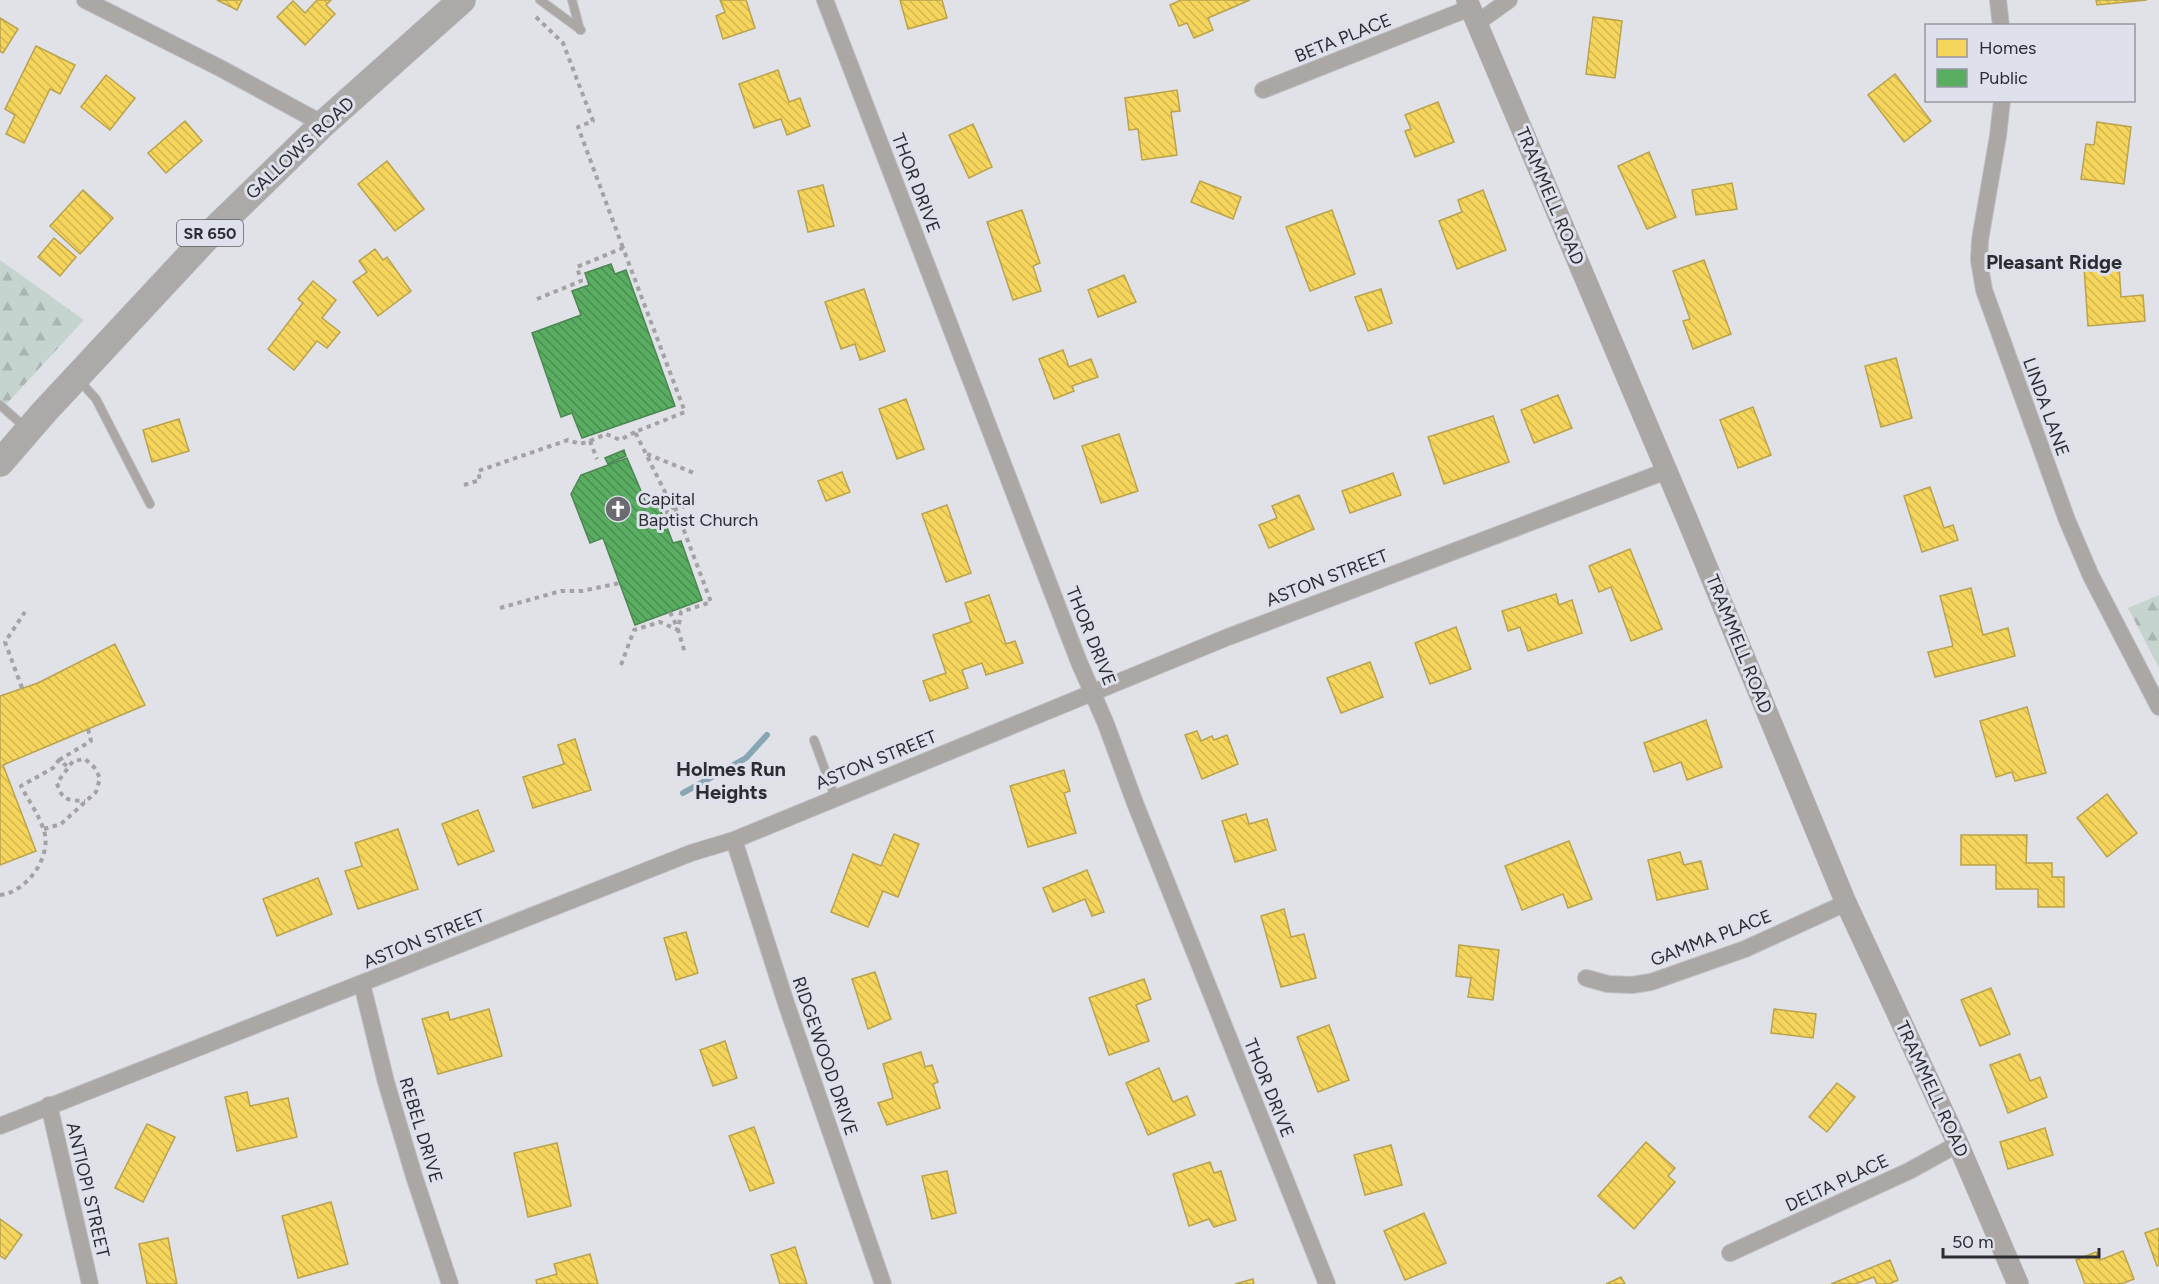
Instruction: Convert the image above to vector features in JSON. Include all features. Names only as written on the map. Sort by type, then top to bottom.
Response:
[{"type":"main road","name":"GALLOWS ROAD","points":[[0,463],[76,376],[211,232],[323,124],[462,0]]},
{"type":"street","points":[[85,0],[222,69],[323,124]]},
{"type":"street","name":"THOR DRIVE","points":[[825,0],[1092,692],[1327,1284]]},
{"type":"street","name":"BETA PLACE","points":[[1263,90],[1471,10],[1509,0]]},
{"type":"street","points":[[1998,0],[2001,24]]},
{"type":"street","name":"TRAMMELL ROAD","points":[[1471,10],[1846,903],[1958,1144],[2018,1284]]},
{"type":"street","name":"LINDA LANE","points":[[2002,102],[1980,240],[1984,290],[2067,520],[2091,576],[2159,707]]},
{"type":"street","name":"ASTON STREET","points":[[0,1126],[692,853],[734,840],[1228,636],[1666,471]]},
{"type":"street","name":"RIDGEWOOD DRIVE","points":[[734,840],[786,1003],[882,1284]]},
{"type":"street","name":"GAMMA PLACE","points":[[1586,978],[1608,984],[1632,985],[1651,982],[1745,949],[1846,903]]},
{"type":"street","name":"REBEL DRIVE","points":[[362,984],[386,1082],[450,1284]]},
{"type":"street","name":"ANTIOPI STREET","points":[[49,1105],[90,1284]]},
{"type":"street","name":"DELTA PLACE","points":[[1730,1253],[1909,1171],[1958,1144]]},
{"type":"lane","points":[[540,0],[581,30],[572,0]]},
{"type":"lane","points":[[76,376],[96,399],[150,504]]},
{"type":"lane","points":[[0,405],[28,430]]},
{"type":"lane","points":[[814,740],[835,797]]},
{"type":"path","points":[[464,485],[480,480],[478,471],[568,440],[580,444],[606,434],[620,440],[685,412],[578,127],[593,121],[563,43],[531,12]]},
{"type":"path","points":[[537,299],[582,281],[577,267],[623,248]]},
{"type":"path","points":[[636,432],[682,528],[711,602],[681,612],[678,630]]},
{"type":"path","points":[[590,441],[597,459]]},
{"type":"path","points":[[646,453],[694,473]]},
{"type":"path","points":[[665,513],[688,505]]},
{"type":"path","points":[[500,608],[561,591],[582,591],[620,583]]},
{"type":"path","points":[[22,688],[5,642],[26,612]]},
{"type":"path","points":[[670,612],[685,653]]},
{"type":"path","points":[[621,665],[634,630],[660,622],[678,630]]},
{"type":"path","points":[[0,895],[19,887],[34,873],[45,852],[44,829],[21,786],[53,768],[60,760],[91,741],[88,729]]},
{"type":"path","points":[[44,829],[61,824],[96,792],[99,778],[94,766],[85,759],[73,761],[57,783],[60,793],[68,800],[85,801]]},
{"type":"path","points":[[60,760],[68,767]]},
{"type":"green space","points":[[0,260],[84,320],[0,411]]},
{"type":"green space","points":[[2159,595],[2159,668],[2128,608]]},
{"type":"building: Homes","points":[[217,0],[242,0],[237,10]]},
{"type":"building: Homes","points":[[317,0],[331,0],[326,5],[335,14],[305,45],[277,17],[293,1],[305,13]]},
{"type":"building: Homes","points":[[720,0],[746,0],[755,28],[723,39],[716,16],[725,12]]},
{"type":"building: Homes","points":[[900,0],[942,0],[947,18],[908,29]]},
{"type":"building: Homes","points":[[1181,0],[1250,0],[1208,18],[1213,30],[1194,38],[1187,23],[1179,26],[1170,5]]},
{"type":"building: Homes","points":[[2096,0],[2147,0],[2097,5]]},
{"type":"building: Homes","points":[[1593,17],[1622,21],[1615,78],[1586,74]]},
{"type":"building: Homes","points":[[0,18],[18,29],[3,53],[0,51]]},
{"type":"building: Homes","points":[[36,46],[75,65],[60,94],[50,89],[24,143],[6,134],[15,115],[5,109]]},
{"type":"building: Homes","points":[[778,70],[789,102],[800,98],[810,126],[787,135],[781,119],[754,128],[739,84]]},
{"type":"building: Homes","points":[[1895,74],[1931,121],[1904,142],[1868,95]]},
{"type":"building: Homes","points":[[106,75],[135,98],[110,130],[81,107]]},
{"type":"building: Homes","points":[[1177,90],[1180,111],[1171,112],[1177,155],[1142,160],[1138,129],[1129,130],[1125,98]]},
{"type":"building: Homes","points":[[1438,102],[1454,142],[1415,157],[1405,131],[1411,129],[1405,115]]},
{"type":"building: Homes","points":[[185,121],[202,141],[166,173],[148,153]]},
{"type":"building: Homes","points":[[2097,122],[2131,127],[2124,184],[2081,179],[2086,144],[2094,145]]},
{"type":"building: Homes","points":[[973,124],[992,167],[969,178],[949,135]]},
{"type":"building: Homes","points":[[1649,152],[1676,217],[1647,229],[1618,166]]},
{"type":"building: Homes","points":[[387,161],[424,209],[395,231],[358,184]]},
{"type":"building: Homes","points":[[1200,181],[1241,197],[1233,219],[1191,202]]},
{"type":"building: Homes","points":[[1732,183],[1737,209],[1696,215],[1692,190]]},
{"type":"building: Homes","points":[[823,185],[834,226],[808,232],[798,191]]},
{"type":"building: Homes","points":[[83,190],[113,218],[80,254],[50,226]]},
{"type":"building: Homes","points":[[1483,190],[1506,250],[1457,269],[1439,221],[1462,212],[1458,200]]},
{"type":"building: Homes","points":[[1022,210],[1040,263],[1033,266],[1041,291],[1013,300],[987,222]]},
{"type":"building: Homes","points":[[1332,210],[1355,274],[1310,291],[1286,227]]},
{"type":"building: Homes","points":[[54,238],[76,257],[60,276],[38,257]]},
{"type":"building: Homes","points":[[375,249],[383,260],[387,257],[411,291],[378,316],[353,282],[367,272],[359,261]]},
{"type":"building: Homes","points":[[1704,260],[1731,334],[1693,349],[1683,321],[1690,319],[1673,271]]},
{"type":"building: Homes","points":[[2119,265],[2121,297],[2143,295],[2145,321],[2088,326],[2084,267]]},
{"type":"building: Homes","points":[[1124,275],[1136,302],[1098,317],[1088,290]]},
{"type":"building: Homes","points":[[313,281],[336,300],[322,318],[340,332],[327,348],[317,341],[294,370],[268,349],[303,303],[298,299]]},
{"type":"building: Homes","points":[[864,289],[885,351],[860,360],[855,344],[841,349],[825,302]]},
{"type":"building: Homes","points":[[1381,289],[1392,323],[1368,331],[1355,297]]},
{"type":"building: Homes","points":[[1063,350],[1069,367],[1091,359],[1098,377],[1072,386],[1074,391],[1054,399],[1039,359]]},
{"type":"building: Homes","points":[[1896,358],[1912,418],[1881,427],[1865,366]]},
{"type":"building: Homes","points":[[1558,395],[1572,428],[1534,443],[1521,410]]},
{"type":"building: Homes","points":[[906,399],[924,449],[897,459],[879,409]]},
{"type":"building: Homes","points":[[1753,407],[1771,455],[1738,468],[1720,420]]},
{"type":"building: Homes","points":[[1493,416],[1509,462],[1444,484],[1428,437]]},
{"type":"building: Homes","points":[[179,419],[189,451],[152,462],[143,430]]},
{"type":"building: Homes","points":[[1119,434],[1138,491],[1101,503],[1082,446]]},
{"type":"building: Homes","points":[[842,472],[850,492],[826,501],[818,481]]},
{"type":"building: Homes","points":[[1393,473],[1401,495],[1350,513],[1342,491]]},
{"type":"building: Homes","points":[[1930,487],[1944,528],[1953,525],[1958,540],[1922,552],[1904,496]]},
{"type":"building: Homes","points":[[1299,495],[1314,529],[1269,548],[1259,525],[1277,518],[1272,506]]},
{"type":"building: Homes","points":[[947,505],[971,573],[946,582],[922,514]]},
{"type":"building: Homes","points":[[1630,549],[1662,629],[1631,641],[1611,587],[1599,592],[1589,566]]},
{"type":"building: Homes","points":[[1971,588],[1983,635],[2008,628],[2015,656],[1935,677],[1928,652],[1953,646],[1940,596]]},
{"type":"building: Homes","points":[[1556,594],[1559,605],[1572,600],[1582,633],[1528,651],[1520,627],[1508,631],[1502,611]]},
{"type":"building: Homes","points":[[989,595],[1006,644],[1015,641],[1023,663],[986,675],[982,663],[962,670],[968,688],[930,701],[923,681],[946,673],[933,635],[971,622],[965,603]]},
{"type":"building: Homes","points":[[1456,627],[1471,669],[1430,684],[1415,643]]},
{"type":"building: Homes","points":[[115,644],[145,705],[3,765],[36,851],[0,865],[0,696],[38,683]]},
{"type":"building: Homes","points":[[1370,662],[1383,697],[1341,713],[1327,678]]},
{"type":"building: Homes","points":[[2027,707],[2046,773],[2015,781],[2012,772],[1996,777],[1980,721]]},
{"type":"building: Homes","points":[[1706,720],[1722,767],[1687,780],[1681,762],[1654,772],[1644,743]]},
{"type":"building: Homes","points":[[1197,731],[1201,741],[1212,736],[1214,740],[1227,735],[1238,764],[1202,779],[1185,735]]},
{"type":"building: Homes","points":[[575,739],[591,790],[533,808],[523,777],[564,764],[558,745]]},
{"type":"building: Homes","points":[[1064,770],[1070,791],[1064,793],[1076,833],[1028,847],[1010,786]]},
{"type":"building: Homes","points":[[2107,794],[2137,833],[2107,857],[2077,818]]},
{"type":"building: Homes","points":[[478,810],[494,851],[458,865],[442,824]]},
{"type":"building: Homes","points":[[1246,814],[1249,824],[1267,819],[1276,850],[1235,862],[1222,821]]},
{"type":"building: Homes","points":[[398,829],[418,889],[358,909],[345,871],[362,866],[355,843]]},
{"type":"building: Homes","points":[[894,834],[919,844],[898,897],[883,891],[868,927],[831,912],[853,854],[881,866]]},
{"type":"building: Homes","points":[[1961,835],[2027,835],[2026,863],[2052,863],[2052,877],[2064,877],[2064,907],[2038,907],[2038,889],[1996,889],[1996,865],[1961,865]]},
{"type":"building: Homes","points":[[1569,841],[1592,899],[1568,908],[1563,894],[1522,910],[1505,866]]},
{"type":"building: Homes","points":[[1680,852],[1684,865],[1701,861],[1708,889],[1657,900],[1648,860]]},
{"type":"building: Homes","points":[[1087,870],[1104,912],[1092,916],[1085,899],[1053,912],[1043,888]]},
{"type":"building: Homes","points":[[318,878],[332,914],[277,936],[263,899]]},
{"type":"building: Homes","points":[[1284,909],[1291,937],[1304,934],[1316,978],[1281,987],[1261,916]]},
{"type":"building: Homes","points":[[686,932],[698,973],[676,980],[664,938]]},
{"type":"building: Homes","points":[[1459,945],[1499,950],[1493,1000],[1468,997],[1471,978],[1456,976]]},
{"type":"building: Homes","points":[[875,972],[891,1019],[868,1029],[852,979]]},
{"type":"building: Homes","points":[[1144,979],[1151,999],[1136,1005],[1149,1041],[1109,1055],[1089,998]]},
{"type":"building: Homes","points":[[1991,988],[2010,1034],[1980,1046],[1961,1000]]},
{"type":"building: Homes","points":[[489,1009],[502,1056],[438,1074],[422,1019],[448,1012],[450,1020]]},
{"type":"building: Homes","points":[[1774,1009],[1816,1014],[1813,1038],[1771,1033]]},
{"type":"building: Homes","points":[[1329,1025],[1349,1080],[1318,1092],[1297,1037]]},
{"type":"building: Homes","points":[[725,1041],[737,1078],[713,1086],[700,1050]]},
{"type":"building: Homes","points":[[921,1052],[925,1067],[932,1065],[938,1082],[933,1084],[940,1108],[887,1125],[878,1103],[893,1098],[883,1064]]},
{"type":"building: Homes","points":[[2020,1054],[2030,1081],[2040,1077],[2047,1097],[2008,1113],[1990,1065]]},
{"type":"building: Homes","points":[[1159,1068],[1173,1102],[1187,1096],[1195,1115],[1148,1135],[1126,1083]]},
{"type":"building: Homes","points":[[1837,1083],[1855,1097],[1827,1132],[1809,1117]]},
{"type":"building: Homes","points":[[247,1092],[250,1106],[288,1098],[297,1137],[237,1151],[225,1097]]},
{"type":"building: Homes","points":[[147,1124],[175,1137],[143,1202],[115,1188]]},
{"type":"building: Homes","points":[[754,1127],[774,1183],[750,1191],[729,1136]]},
{"type":"building: Homes","points":[[2045,1128],[2053,1155],[2008,1169],[2000,1142]]},
{"type":"building: Homes","points":[[1646,1142],[1675,1168],[1668,1176],[1675,1182],[1634,1229],[1598,1196]]},
{"type":"building: Homes","points":[[557,1143],[571,1206],[528,1217],[514,1153]]},
{"type":"building: Homes","points":[[1391,1145],[1402,1185],[1365,1195],[1354,1155]]},
{"type":"building: Homes","points":[[1210,1162],[1214,1173],[1221,1171],[1236,1220],[1214,1227],[1209,1219],[1189,1226],[1173,1174]]},
{"type":"building: Homes","points":[[947,1171],[956,1213],[932,1219],[922,1176]]},
{"type":"building: Homes","points":[[331,1202],[348,1264],[298,1278],[282,1216]]},
{"type":"building: Homes","points":[[1424,1213],[1446,1263],[1405,1280],[1384,1231]]},
{"type":"building: Homes","points":[[0,1219],[22,1235],[5,1259],[0,1256]]},
{"type":"building: Homes","points":[[2159,1228],[2159,1265],[2157,1266],[2145,1233]]},
{"type":"building: Homes","points":[[168,1238],[177,1284],[147,1284],[139,1244]]},
{"type":"building: Homes","points":[[795,1247],[807,1284],[780,1284],[771,1255]]},
{"type":"building: Homes","points":[[2123,1251],[2134,1279],[2121,1284],[2085,1284],[2076,1260],[2096,1252],[2100,1260]]},
{"type":"building: Homes","points":[[590,1254],[598,1284],[537,1284],[536,1280],[557,1274],[554,1264]]},
{"type":"building: Homes","points":[[1890,1260],[1898,1280],[1889,1284],[1877,1284],[1874,1277],[1855,1284],[1831,1284]]},
{"type":"building: Homes","points":[[1621,1277],[1625,1284],[1606,1284]]},
{"type":"building: Homes","points":[[1253,1279],[1254,1284],[1235,1284]]},
{"type":"building: Public","points":[[611,264],[615,274],[626,270],[675,406],[582,438],[572,413],[561,417],[532,333],[581,315],[572,291],[589,285],[585,273]]},
{"type":"building: Public","points":[[624,450],[626,456],[608,464],[605,458]]},
{"type":"building: Public","points":[[627,458],[647,505],[657,501],[673,543],[681,541],[702,600],[635,625],[603,538],[590,543],[571,494],[581,475]]},
{"type":"waterway","points":[[683,793],[746,758],[767,735]]},
{"type":"place","name":"Capital Baptist Church","points":[[618,509]]},
{"type":"district","name":"Pleasant Ridge","points":[[2054,262]]},
{"type":"district","name":"Holmes Run Heights","points":[[731,780]]}]
